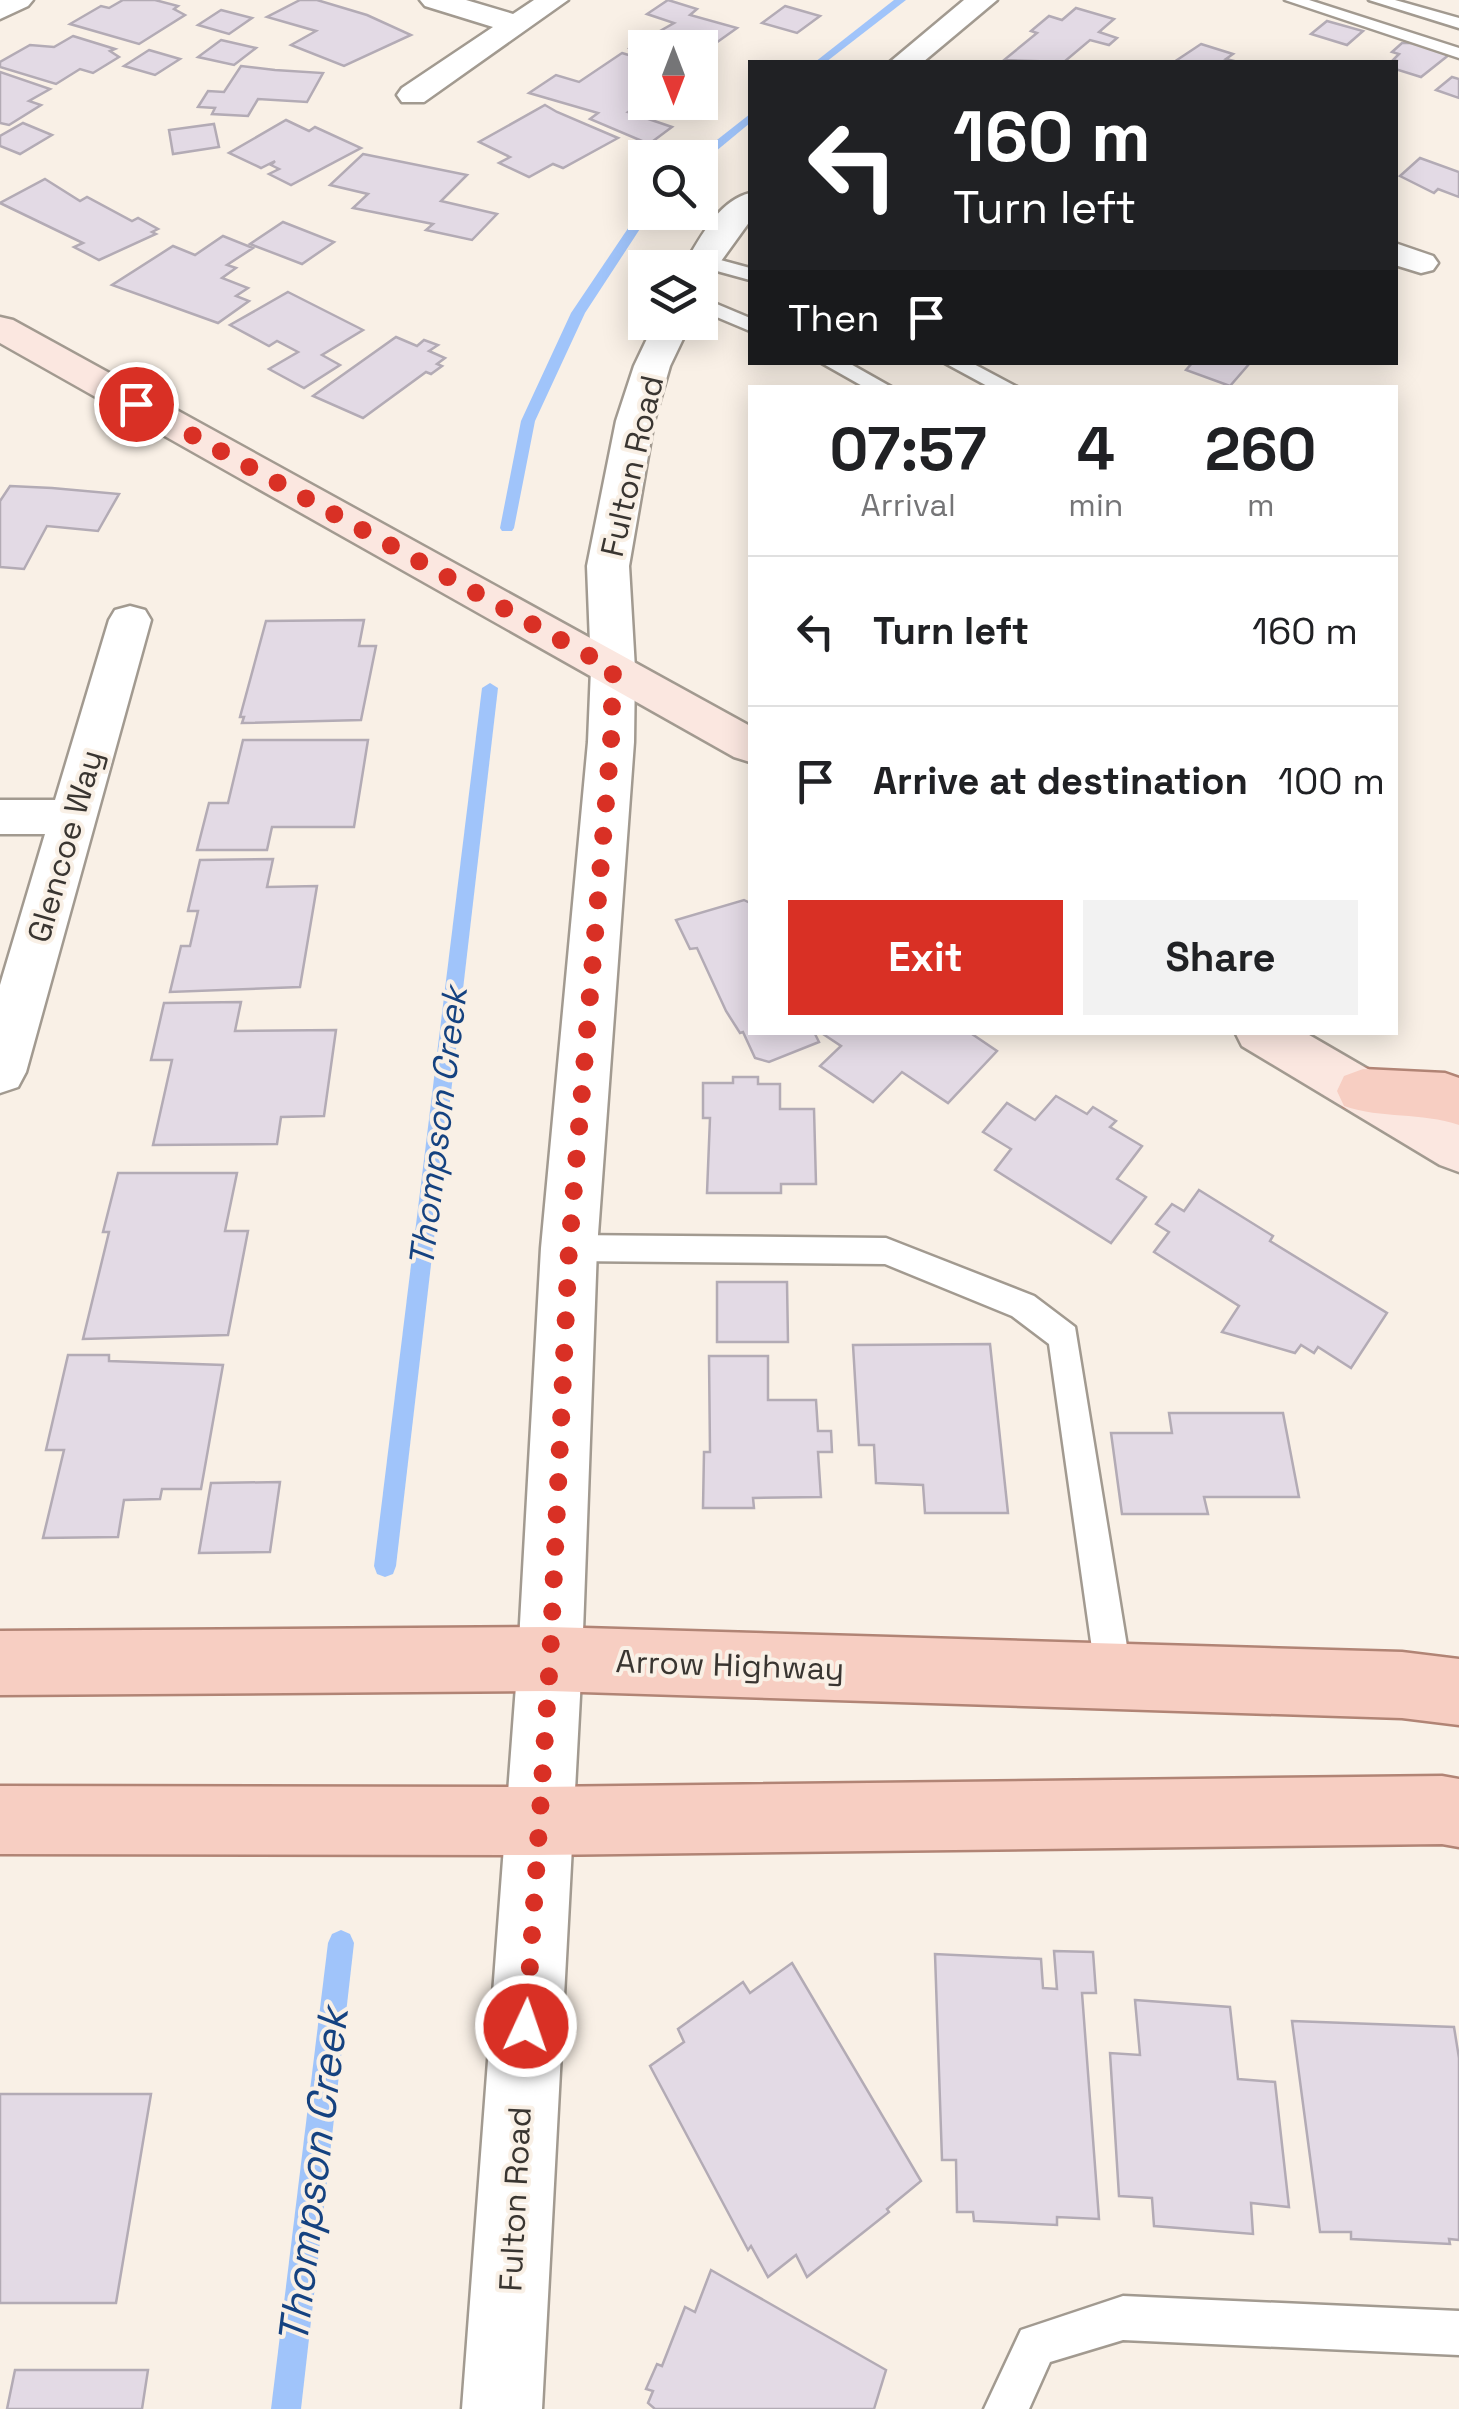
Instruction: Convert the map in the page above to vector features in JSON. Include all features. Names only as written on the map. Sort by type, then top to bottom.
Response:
[{"type":"main road","points":[[0,328],[748,745]]},
{"type":"main road","points":[[1265,1035],[1459,1148]]},
{"type":"main road","points":[[1363,1090],[1444,1095],[1459,1103]]},
{"type":"main road","name":"Arrow Highway","points":[[0,1663],[550,1660],[1402,1685],[1459,1692]]},
{"type":"main road","points":[[0,1820],[538,1821],[1442,1810],[1459,1813]]},
{"type":"street","points":[[0,10],[18,0]]},
{"type":"street","points":[[435,0],[514,24]]},
{"type":"street","points":[[414,94],[553,0]]},
{"type":"street","points":[[907,60],[982,0]]},
{"type":"street","points":[[710,250],[728,223],[748,205]]},
{"type":"street","name":"Fulton Road","points":[[502,2409],[550,1660],[569,1248],[611,742],[613,669],[608,566],[635,420],[664,340]]},
{"type":"street","name":"Glencoe Way","points":[[0,1072],[130,620]]},
{"type":"street","points":[[0,817],[74,817]]},
{"type":"lane","points":[[1293,0],[1459,53]]},
{"type":"lane","points":[[1377,0],[1459,23]]},
{"type":"lane","points":[[718,267],[748,274]]},
{"type":"lane","points":[[718,312],[748,324]]},
{"type":"lane","points":[[836,365],[877,385]]},
{"type":"lane","points":[[958,365],[1002,385]]},
{"type":"lane","points":[[569,1248],[886,1251],[1023,1306],[1064,1337],[1114,1677]]},
{"type":"lane","points":[[1006,2409],[1036,2344],[1123,2318],[1459,2332]]},
{"type":"building","points":[[123,0],[155,0],[178,6],[174,9],[185,15],[139,44],[70,24],[101,6],[109,8]]},
{"type":"building","points":[[300,0],[317,0],[367,15],[411,35],[344,66],[291,45],[316,31],[267,17]]},
{"type":"building","points":[[668,0],[697,9],[690,15],[737,28],[718,42],[718,30],[662,30],[674,23],[647,14]]},
{"type":"building","points":[[785,6],[820,16],[797,33],[762,23]]},
{"type":"building","points":[[1076,8],[1114,19],[1099,32],[1117,38],[1109,45],[1090,40],[1066,60],[1004,60],[1037,33],[1031,31],[1049,16],[1062,20]]},
{"type":"building","points":[[221,10],[252,18],[229,34],[198,25]]},
{"type":"building","points":[[1327,21],[1363,31],[1347,45],[1311,34]]},
{"type":"building","points":[[73,36],[115,49],[110,51],[119,57],[93,73],[80,69],[56,84],[0,67],[0,62],[30,45],[54,47]]},
{"type":"building","points":[[221,40],[256,48],[234,65],[198,57]]},
{"type":"building","points":[[1402,43],[1412,43],[1450,54],[1421,77],[1398,70],[1398,60],[1393,60],[1399,54],[1392,52]]},
{"type":"building","points":[[1201,44],[1233,54],[1226,59],[1230,60],[1177,60]]},
{"type":"building","points":[[149,50],[180,59],[155,75],[124,66]]},
{"type":"building","points":[[622,53],[628,55],[628,120],[651,120],[672,127],[654,140],[640,140],[590,119],[598,113],[529,93],[556,75],[579,82]]},
{"type":"building","points":[[241,66],[323,73],[307,102],[258,99],[248,116],[212,114],[215,108],[198,107],[208,91],[224,92]]},
{"type":"building","points":[[0,72],[50,89],[29,101],[41,105],[9,125],[0,123]]},
{"type":"building","points":[[1452,77],[1459,79],[1459,98],[1436,90]]},
{"type":"building","points":[[545,105],[618,138],[563,168],[553,164],[529,177],[499,163],[510,157],[479,142]]},
{"type":"building","points":[[286,120],[309,131],[315,127],[361,148],[291,185],[269,174],[279,169],[271,165],[275,161],[261,168],[229,153]]},
{"type":"building","points":[[23,123],[52,135],[20,154],[0,146],[0,136]]},
{"type":"building","points":[[214,124],[219,147],[173,154],[169,130]]},
{"type":"building","points":[[363,154],[467,175],[441,201],[497,214],[472,240],[426,230],[433,224],[353,208],[368,194],[330,185]]},
{"type":"building","points":[[1420,158],[1459,172],[1459,197],[1438,189],[1434,193],[1400,176]]},
{"type":"building","points":[[45,179],[80,201],[87,197],[132,221],[138,218],[158,229],[152,232],[156,234],[99,260],[74,247],[83,243],[0,203]]},
{"type":"building","points":[[283,222],[334,242],[302,264],[250,244]]},
{"type":"building","points":[[223,236],[253,248],[227,265],[236,268],[222,278],[248,288],[236,296],[249,301],[218,323],[112,285],[173,246],[195,255]]},
{"type":"building","points":[[288,292],[363,330],[322,355],[340,365],[304,388],[269,369],[298,352],[277,341],[269,346],[230,325]]},
{"type":"building","points":[[396,337],[417,346],[424,340],[438,345],[429,351],[445,358],[437,364],[442,366],[431,374],[426,372],[363,418],[313,396]]},
{"type":"building","points":[[1190,365],[1248,365],[1231,385],[1186,370]]},
{"type":"building","points":[[10,486],[119,494],[98,531],[47,526],[24,569],[0,567],[0,501]]},
{"type":"building","points":[[364,620],[359,646],[376,646],[361,720],[242,723],[244,717],[240,717],[266,621]]},
{"type":"building","points":[[243,740],[368,740],[354,827],[272,827],[267,850],[197,850],[209,803],[228,803]]},
{"type":"building","points":[[273,859],[267,887],[317,886],[300,987],[170,992],[181,946],[190,946],[198,911],[188,911],[200,860]]},
{"type":"building","points":[[748,902],[748,1035],[816,1035],[819,1042],[769,1062],[755,1058],[743,1032],[726,1011],[697,948],[690,949],[676,920]]},
{"type":"building","points":[[241,1002],[235,1031],[336,1030],[324,1116],[281,1117],[277,1144],[153,1145],[172,1060],[151,1060],[164,1003]]},
{"type":"building","points":[[824,1035],[973,1035],[997,1051],[948,1103],[902,1072],[873,1102],[820,1066],[841,1046]]},
{"type":"building","points":[[733,1077],[758,1077],[758,1084],[780,1084],[780,1109],[814,1109],[816,1184],[781,1184],[781,1193],[707,1193],[710,1118],[703,1118],[703,1083],[733,1083]]},
{"type":"building","points":[[1056,1096],[1087,1114],[1093,1107],[1116,1121],[1110,1127],[1142,1146],[1117,1179],[1146,1197],[1111,1243],[995,1170],[1011,1149],[983,1132],[1007,1103],[1035,1120]]},
{"type":"building","points":[[118,1173],[237,1173],[225,1231],[248,1231],[228,1335],[83,1339],[109,1232],[103,1232]]},
{"type":"building","points":[[1199,1190],[1273,1236],[1270,1241],[1387,1313],[1351,1368],[1318,1347],[1314,1353],[1301,1345],[1295,1353],[1222,1332],[1239,1306],[1154,1252],[1169,1232],[1156,1224],[1172,1204],[1184,1211]]},
{"type":"building","points":[[717,1282],[787,1282],[788,1342],[717,1342]]},
{"type":"building","points":[[990,1344],[1008,1513],[925,1513],[923,1485],[876,1483],[874,1445],[859,1445],[853,1345]]},
{"type":"building","points":[[68,1355],[109,1355],[109,1361],[223,1365],[201,1489],[162,1489],[160,1499],[124,1500],[118,1537],[43,1538],[64,1450],[46,1450]]},
{"type":"building","points":[[709,1356],[768,1356],[768,1400],[816,1400],[818,1431],[831,1431],[832,1452],[818,1452],[821,1497],[753,1498],[754,1508],[703,1508],[704,1452],[710,1452]]},
{"type":"building","points":[[1169,1413],[1283,1413],[1299,1497],[1204,1497],[1208,1514],[1122,1514],[1111,1433],[1172,1433]]},
{"type":"building","points":[[280,1482],[270,1552],[199,1553],[211,1483]]},
{"type":"building","points":[[1054,1951],[1093,1952],[1096,1993],[1082,1993],[1099,2219],[1057,2217],[1057,2225],[974,2221],[973,2212],[957,2212],[956,2160],[942,2160],[935,1954],[1041,1959],[1043,1988],[1057,1989]]},
{"type":"building","points":[[792,1963],[921,2181],[887,2209],[889,2212],[807,2277],[796,2255],[768,2277],[751,2246],[748,2250],[650,2066],[684,2042],[678,2029],[743,1982],[750,1993]]},
{"type":"building","points":[[1135,2000],[1230,2007],[1238,2079],[1275,2082],[1289,2207],[1251,2203],[1253,2234],[1154,2226],[1152,2198],[1119,2196],[1110,2053],[1140,2055]]},
{"type":"building","points":[[1292,2021],[1454,2027],[1459,2058],[1459,2240],[1449,2239],[1450,2244],[1351,2239],[1351,2232],[1320,2232]]},
{"type":"building","points":[[0,2094],[151,2094],[116,2303],[0,2303]]},
{"type":"building","points":[[711,2270],[886,2370],[874,2409],[655,2409],[648,2403],[653,2391],[646,2389],[657,2364],[662,2366],[685,2307],[695,2312]]},
{"type":"building","points":[[15,2370],[148,2370],[142,2409],[7,2409]]},
{"type":"waterway","name":"Thompson Creek","points":[[823,60],[901,0]]},
{"type":"waterway","name":"Thompson Creek","points":[[718,143],[748,119]]},
{"type":"waterway","name":"Thompson Creek","points":[[507,528],[528,421],[578,313],[633,230]]},
{"type":"waterway","name":"Thompson Creek","points":[[385,1566],[490,688]]},
{"type":"waterway","name":"Thompson Creek","points":[[286,2409],[341,1943]]},
{"type":"route","points":[[136,404],[613,669],[611,742],[569,1248],[550,1660],[526,2026]]}]
